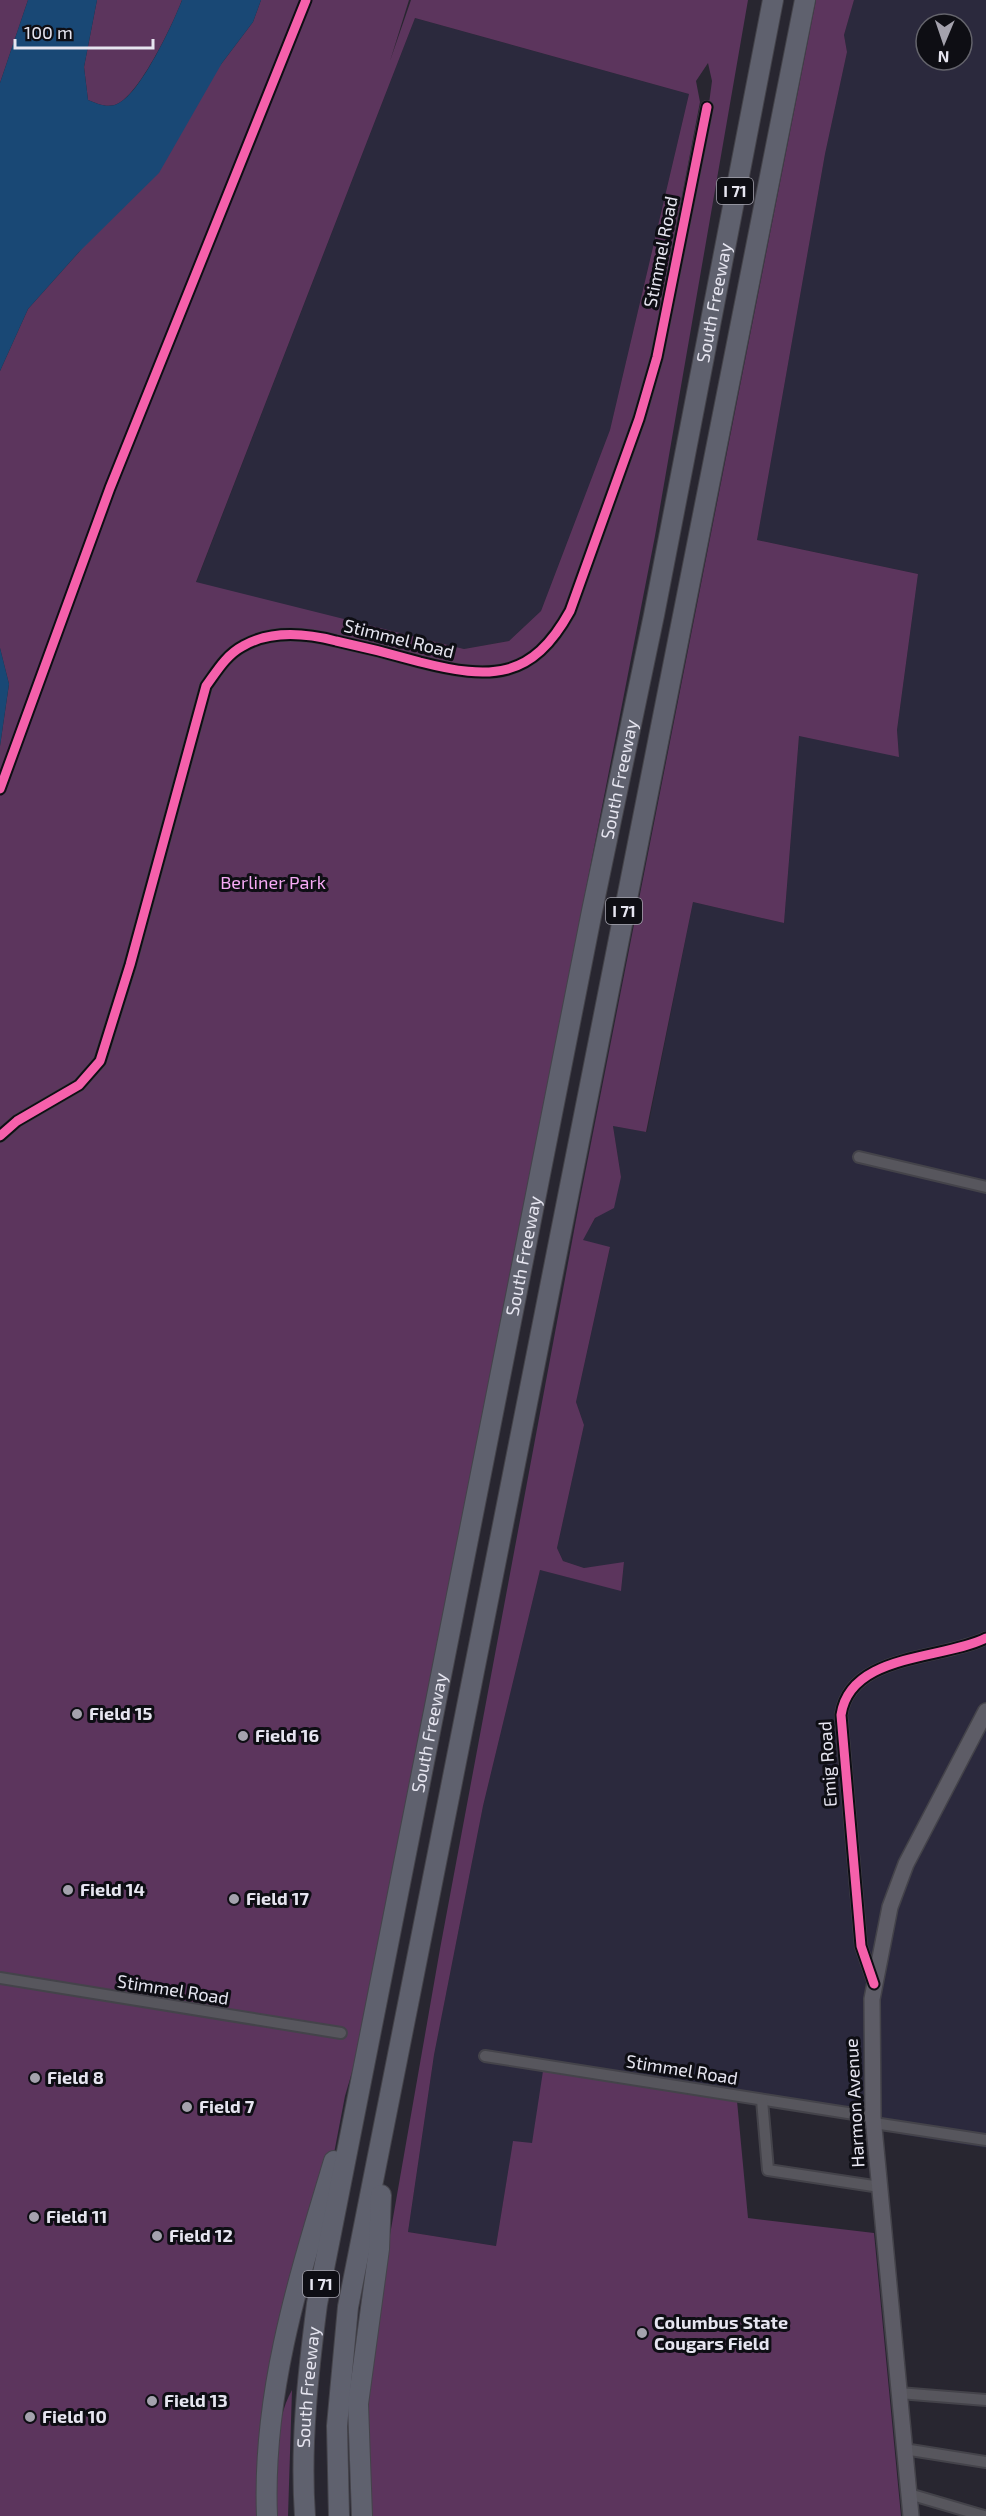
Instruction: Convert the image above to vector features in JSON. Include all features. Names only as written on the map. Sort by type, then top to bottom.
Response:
[{"type":"highway","points":[[762,0],[766,34]]},
{"type":"highway","name":"South Freeway","points":[[305,2516],[304,2441],[309,2361],[317,2304],[590,923],[654,615],[773,0]]},
{"type":"highway","name":"South Freeway","points":[[339,2516],[337,2426],[347,2318],[805,0]]},
{"type":"highway","points":[[267,2516],[268,2443],[282,2343],[295,2289],[366,2055]]},
{"type":"highway","points":[[362,2516],[358,2404],[379,2249],[382,2144]]},
{"type":"main road","name":"Harmon Avenue","points":[[911,2516],[873,2120],[870,2042],[874,1984],[890,1907],[906,1864],[986,1711]]},
{"type":"street","name":"Stimmel Road","points":[[0,1136],[17,1121],[79,1085],[100,1061],[130,965],[199,708],[206,686],[226,658],[242,646],[261,638],[288,634],[322,637],[460,672],[490,673],[515,667],[536,656],[556,636],[570,610],[639,419],[657,357],[707,107]]},
{"type":"street","points":[[859,1158],[986,1187]]},
{"type":"street","name":"Emig Road","points":[[874,1984],[861,1946],[841,1714],[843,1701],[856,1683],[898,1662],[986,1638]]},
{"type":"street","name":"Stimmel Road","points":[[0,1978],[341,2033]]},
{"type":"street","name":"Stimmel Road","points":[[485,2056],[762,2100],[986,2140]]},
{"type":"street","points":[[762,2100],[768,2170],[880,2187]]},
{"type":"street","points":[[899,2393],[986,2400]]},
{"type":"street","points":[[904,2449],[986,2462]]},
{"type":"street","points":[[909,2494],[984,2516]]},
{"type":"shaded area","points":[[854,0],[986,0],[986,2148],[904,2135],[863,2122],[544,2071],[532,2144],[513,2142],[496,2246],[408,2232],[434,2055],[483,1806],[540,1570],[621,1590],[624,1563],[584,1568],[563,1561],[557,1548],[584,1425],[576,1402],[610,1248],[582,1240],[621,1177],[613,1126],[647,1132],[693,902],[784,923],[799,736],[899,756],[897,730],[918,574],[757,540],[825,154],[847,52],[844,35]]},
{"type":"shaded area","points":[[415,18],[689,94],[610,430],[541,611],[509,641],[464,649],[196,583]]},
{"type":"green space","points":[[0,0],[28,0],[0,83]]},
{"type":"green space","points":[[97,0],[182,0],[164,40],[137,85],[128,96],[111,106],[88,100],[84,67]]},
{"type":"green space","name":"Berliner Park","points":[[261,0],[409,0],[390,61],[411,0],[748,0],[655,536],[359,2048],[345,2096],[312,2268],[275,2408],[263,2516],[0,2516],[0,746],[9,684],[0,648],[0,371],[28,309],[79,252],[253,22]],"holes":[[[415,18],[689,94],[610,430],[541,611],[509,641],[464,649],[196,582]],[[708,63],[712,81],[706,126],[639,430],[572,615],[557,643],[532,665],[520,663],[556,631],[568,607],[634,421],[653,346],[700,102],[696,81]]]},
{"type":"green space","points":[[816,0],[854,0],[844,35],[847,52],[825,154],[757,540],[918,574],[897,730],[899,757],[799,736],[784,923],[693,902],[646,1132],[613,1126],[621,1177],[614,1208],[595,1218],[583,1240],[610,1247],[576,1402],[584,1425],[557,1548],[563,1561],[584,1568],[624,1562],[621,1591],[540,1570],[483,1806],[434,2055],[408,2232],[496,2246],[513,2141],[532,2143],[543,2071],[737,2101],[748,2218],[874,2233],[901,2516],[369,2516],[368,2381],[376,2315],[440,1949],[579,1204]]},
{"type":"green space","points":[[292,2390],[288,2516],[276,2516],[278,2435],[281,2418]]},
{"type":"water","points":[[28,0],[97,0],[84,67],[88,100],[107,106],[119,103],[137,86],[164,40],[182,0],[261,0],[253,22],[222,63],[159,173],[79,252],[28,309],[0,371],[0,83]]},
{"type":"water","points":[[0,648],[9,684],[0,746]]},
{"type":"cycle path","points":[[0,789],[110,488],[306,0]]},
{"type":"cycle path","points":[[0,1136],[17,1121],[79,1085],[100,1061],[130,965],[206,686],[232,654],[243,646],[265,637],[300,635],[346,643],[445,668],[489,672],[507,669],[525,662],[541,651],[556,634],[570,611],[639,419],[657,357],[707,107]]},
{"type":"cycle path","points":[[874,1984],[861,1946],[841,1715],[848,1695],[861,1680],[879,1669],[900,1661],[968,1645],[986,1638]]},
{"type":"place","name":"Field 15","points":[[77,1714]]},
{"type":"place","name":"Field 16","points":[[243,1736]]},
{"type":"place","name":"Field 14","points":[[68,1890]]},
{"type":"place","name":"Field 17","points":[[234,1899]]},
{"type":"place","name":"Field 8","points":[[35,2078]]},
{"type":"place","name":"Field 7","points":[[187,2107]]},
{"type":"place","name":"Field 11","points":[[34,2217]]},
{"type":"place","name":"Field 12","points":[[157,2236]]},
{"type":"place","name":"Columbus State Cougars Field","points":[[642,2333]]},
{"type":"place","name":"Field 13","points":[[152,2401]]},
{"type":"place","name":"Field 10","points":[[30,2417]]}]
